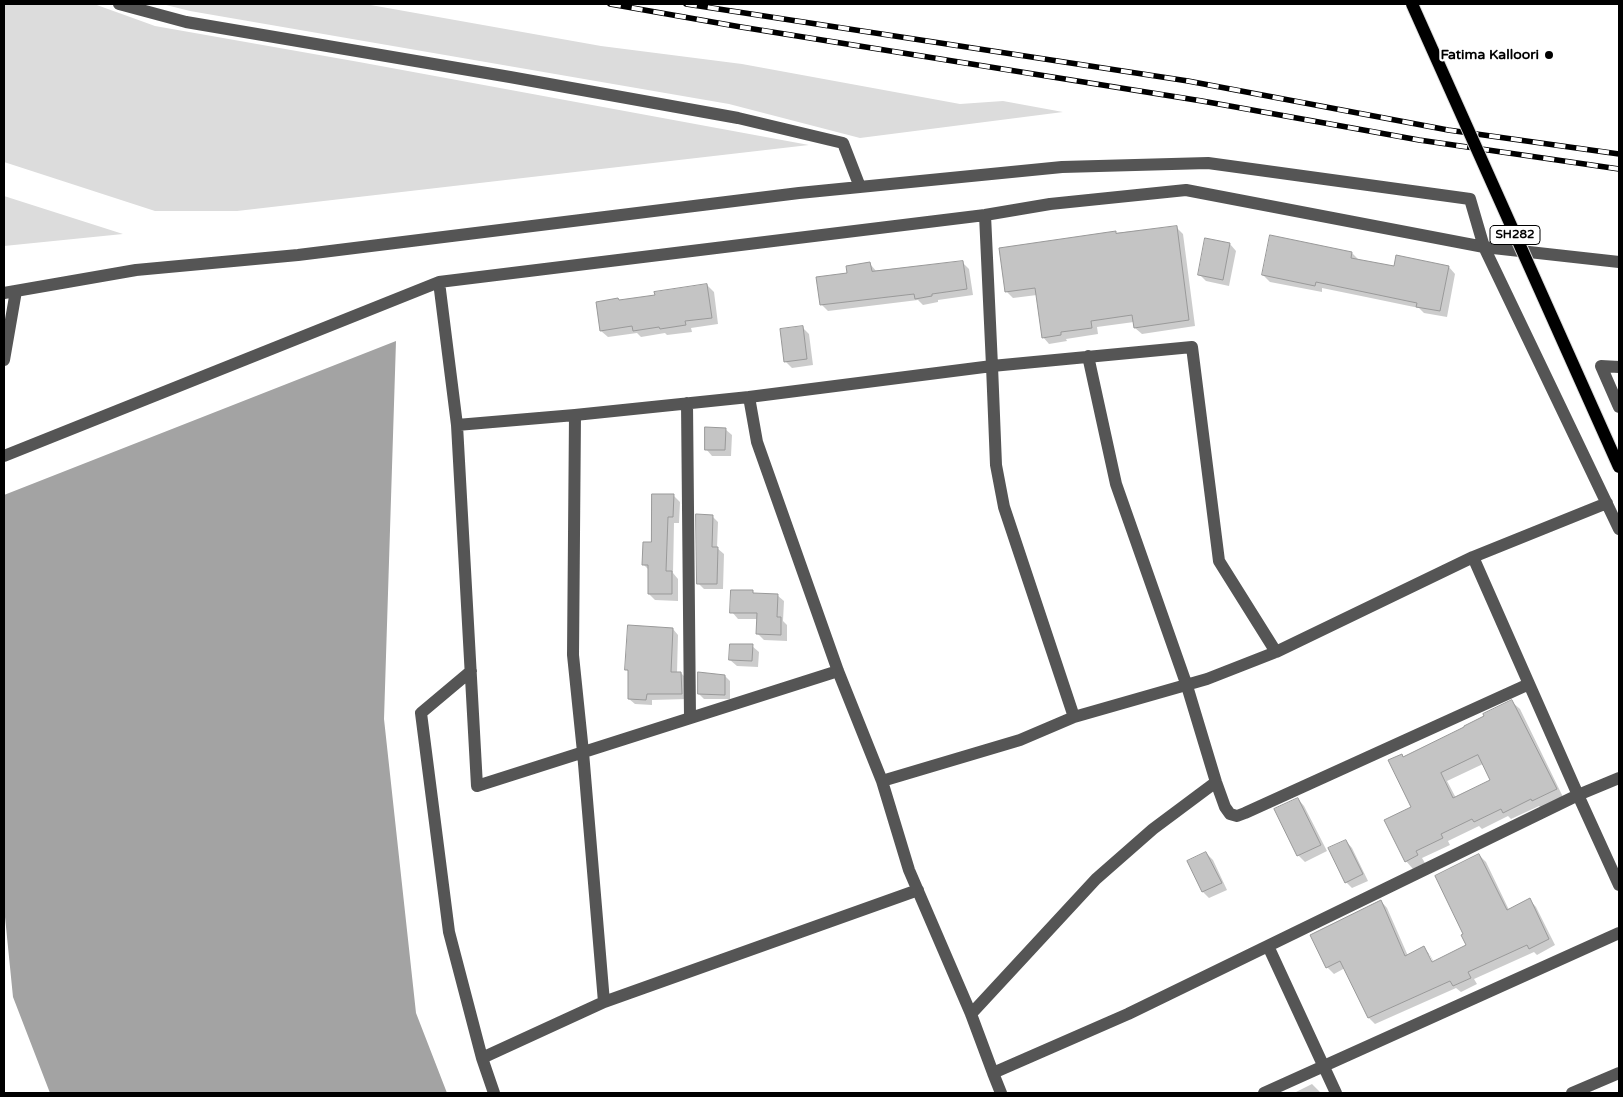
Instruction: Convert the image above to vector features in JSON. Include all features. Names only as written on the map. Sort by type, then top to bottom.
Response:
[{"type":"main road","name":"SH282","points":[[1412,4],[1619,467]]},
{"type":"street","points":[[119,4],[186,22],[719,114],[843,143],[860,187]]},
{"type":"street","points":[[4,360],[10,292],[136,270],[298,255],[655,210],[860,187],[1062,167],[1208,163],[1470,199],[1484,247],[1619,529]]},
{"type":"street","points":[[4,456],[439,282],[985,215],[1050,204],[1186,190],[1484,247],[1619,262]]},
{"type":"street","points":[[985,215],[996,465],[1004,506],[1074,717]]},
{"type":"street","points":[[439,282],[457,425],[477,786],[838,671]]},
{"type":"street","points":[[457,425],[687,404],[992,366],[1192,347],[1219,561],[1276,652]]},
{"type":"street","points":[[1088,356],[1116,484],[1187,686],[1216,782],[1225,807],[1230,814],[1237,816],[1529,684]]},
{"type":"street","points":[[1619,368],[1601,366],[1619,407]]},
{"type":"street","points":[[749,397],[757,442],[838,671],[882,781],[909,870],[971,1014],[993,1073],[997,1092]]},
{"type":"street","points":[[687,404],[690,718]]},
{"type":"street","points":[[576,415],[573,655],[604,1002]]},
{"type":"street","points":[[882,781],[1020,740],[1074,717],[1187,686],[1276,652],[1474,557],[1607,503]]},
{"type":"street","points":[[1474,557],[1619,884]]},
{"type":"street","points":[[471,671],[421,714],[449,932],[482,1058],[494,1093]]},
{"type":"street","points":[[993,1073],[1128,1014],[1578,795],[1619,778]]},
{"type":"street","points":[[971,1014],[1096,879],[1153,829],[1216,782]]},
{"type":"street","points":[[482,1058],[604,1002],[918,890]]},
{"type":"street","points":[[1264,1093],[1619,933]]},
{"type":"street","points":[[1268,946],[1336,1093]]},
{"type":"street","points":[[1572,1093],[1619,1073]]},
{"type":"shaded area","points":[[4,4],[94,4],[155,26],[809,145],[237,211],[155,211],[4,162]]},
{"type":"shaded area","points":[[162,4],[365,4],[601,46],[742,64],[960,104],[1003,101],[1063,112],[860,138],[729,104],[190,11]]},
{"type":"shaded area","points":[[4,196],[123,234],[4,246]]},
{"type":"shaded area","points":[[396,341],[384,719],[416,1013],[447,1093],[50,1093],[13,997],[4,907],[4,495]]},
{"type":"building","points":[[1177,226],[1189,320],[1134,328],[1132,315],[1091,321],[1092,328],[1061,332],[1061,335],[1042,338],[1035,288],[1005,292],[999,248],[1116,231],[1116,233]]},
{"type":"building","points":[[1270,235],[1352,252],[1351,258],[1394,266],[1396,255],[1449,266],[1440,311],[1416,307],[1417,303],[1316,282],[1315,286],[1262,275]]},
{"type":"building","points":[[1205,238],[1230,243],[1223,280],[1198,275]]},
{"type":"building","points":[[963,261],[967,289],[932,294],[932,296],[915,299],[914,294],[820,305],[816,277],[847,273],[846,266],[870,262],[872,271]]},
{"type":"building","points":[[707,284],[712,318],[685,321],[686,325],[660,329],[659,327],[633,331],[632,326],[600,331],[596,302],[655,295],[654,292]]},
{"type":"building","points":[[803,326],[807,359],[784,362],[780,329]]},
{"type":"building","points":[[705,427],[726,428],[725,450],[705,450]]},
{"type":"building","points":[[652,494],[674,494],[673,517],[668,517],[666,571],[672,571],[672,594],[648,594],[648,565],[642,565],[643,542],[651,542]]},
{"type":"building","points":[[696,514],[713,515],[712,547],[718,547],[717,584],[697,584]]},
{"type":"building","points":[[731,590],[753,590],[753,593],[778,594],[777,617],[781,617],[781,635],[756,634],[757,613],[730,613]]},
{"type":"building","points":[[628,625],[673,628],[671,672],[681,672],[682,694],[647,694],[646,700],[628,699],[628,670],[625,670]]},
{"type":"building","points":[[730,644],[753,644],[752,661],[729,660]]},
{"type":"building","points":[[698,672],[725,675],[725,695],[698,694]]},
{"type":"building","points":[[1512,700],[1557,789],[1503,813],[1501,809],[1474,822],[1472,819],[1441,834],[1443,838],[1416,851],[1418,855],[1405,862],[1384,820],[1411,807],[1388,760],[1402,754],[1403,757],[1464,727],[1484,716],[1483,714]],"holes":[[[1478,755],[1490,780],[1453,798],[1441,773]]]},
{"type":"building","points":[[1298,798],[1321,845],[1297,856],[1274,809]]},
{"type":"building","points":[[1346,840],[1363,874],[1345,883],[1328,848]]},
{"type":"building","points":[[1206,852],[1222,883],[1202,892],[1187,861]]},
{"type":"building","points":[[1479,854],[1507,910],[1530,898],[1549,939],[1529,949],[1527,945],[1468,972],[1471,978],[1453,986],[1450,981],[1368,1018],[1340,961],[1326,968],[1310,935],[1381,900],[1405,956],[1424,946],[1432,962],[1466,945],[1461,935],[1463,934],[1435,876]]},
{"type":"railway","points":[[610,4],[741,27],[1202,101],[1419,140],[1619,169]]},
{"type":"railway","points":[[686,4],[1188,81],[1448,130],[1619,154]]},
{"type":"place","name":"Fatima Kalloori","points":[[1549,55]]}]
